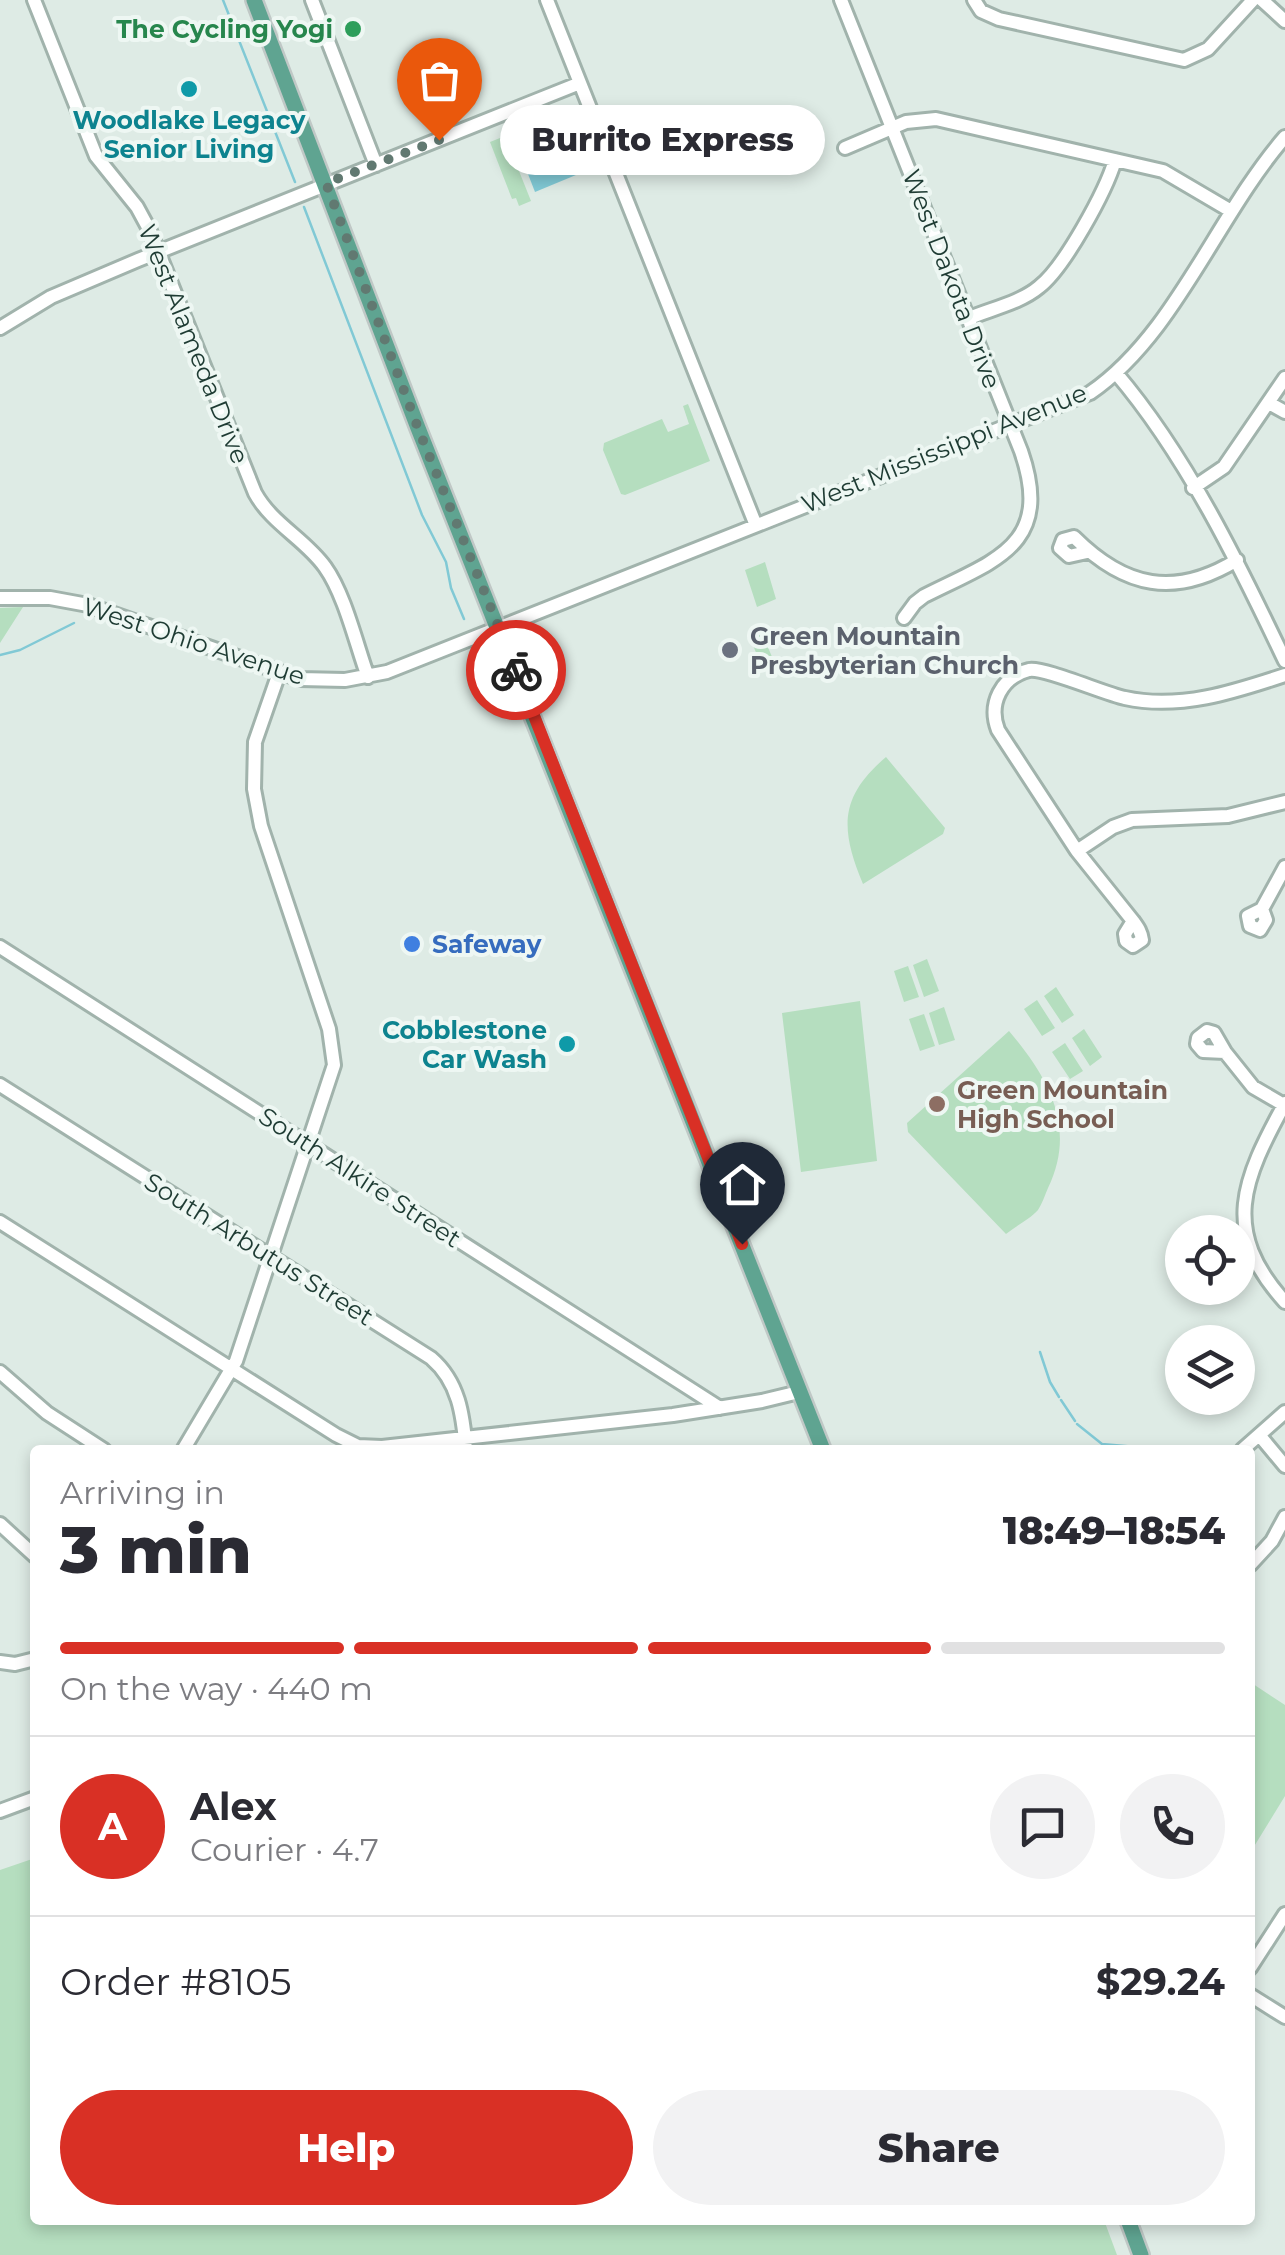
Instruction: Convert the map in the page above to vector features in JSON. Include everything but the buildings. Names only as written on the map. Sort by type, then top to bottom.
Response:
[{"type":"main road","points":[[254,0],[418,428],[821,1445]]},
{"type":"main road","points":[[1130,2225],[1141,2255]]},
{"type":"street","name":"West Alameda Drive","points":[[34,0],[96,156],[137,207],[159,251],[255,493],[268,512],[328,572],[368,677]]},
{"type":"street","points":[[312,0],[376,165]]},
{"type":"street","points":[[547,0],[755,523]]},
{"type":"street","name":"West Dakota Drive","points":[[842,0],[1031,482],[1030,507],[1022,532],[1009,552],[924,596],[904,618]]},
{"type":"street","points":[[974,0],[981,12],[999,19],[1184,60],[1208,49],[1253,0]]},
{"type":"street","points":[[1262,0],[1285,21]]},
{"type":"street","points":[[0,328],[52,298],[159,251],[580,83]]},
{"type":"street","points":[[846,148],[915,120],[936,120],[1171,174],[1231,211]]},
{"type":"street","name":"West Mississippi Avenue","points":[[499,626],[1076,400],[1116,374],[1152,332],[1285,137]]},
{"type":"street","points":[[968,318],[1043,284],[1098,203],[1115,160]]},
{"type":"street","points":[[1116,374],[1142,405],[1237,560],[1285,661]]},
{"type":"street","points":[[1193,488],[1224,467],[1285,378]]},
{"type":"street","points":[[1269,403],[1285,412]]},
{"type":"street","points":[[1086,552],[1127,576],[1166,584],[1192,582],[1237,560]]},
{"type":"street","name":"West Ohio Avenue","points":[[0,598],[50,598],[88,605],[279,673],[310,680],[368,677],[499,626]]},
{"type":"street","points":[[1133,921],[1077,850],[994,720],[996,697],[1012,678],[1038,670],[1128,699],[1168,703],[1240,690],[1285,676]]},
{"type":"street","points":[[186,1445],[232,1370],[331,1075],[334,1047],[262,826],[252,778],[256,742],[279,673]]},
{"type":"street","points":[[1077,850],[1132,820],[1228,816],[1284,804]]},
{"type":"street","points":[[1262,909],[1285,867]]},
{"type":"street","name":"South Alkire Street","points":[[0,947],[720,1408]]},
{"type":"street","points":[[1224,1052],[1253,1087],[1284,1104],[1246,1186],[1244,1213],[1253,1258],[1285,1302]]},
{"type":"street","name":"South Arbutus Street","points":[[0,1086],[442,1367],[455,1388],[466,1444]]},
{"type":"street","points":[[0,1222],[352,1445]]},
{"type":"street","points":[[0,1372],[46,1413],[96,1445]]},
{"type":"street","points":[[438,1445],[720,1408],[799,1392]]},
{"type":"street","points":[[1248,1445],[1285,1412]]},
{"type":"street","points":[[1260,1436],[1285,1466]]},
{"type":"street","points":[[1255,1559],[1285,1518]]},
{"type":"street","points":[[0,1524],[30,1551]]},
{"type":"street","points":[[0,1662],[30,1660]]},
{"type":"street","points":[[0,1811],[30,1800]]},
{"type":"street","points":[[1255,1960],[1285,1914]]},
{"type":"street","points":[[1255,1997],[1285,2017]]},
{"type":"green space","points":[[505,136],[531,201],[519,206],[516,198],[512,199],[490,142]]},
{"type":"green space","points":[[688,404],[710,461],[621,494],[603,450],[604,443],[662,419],[668,432],[689,424],[683,406]]},
{"type":"green space","points":[[765,562],[776,599],[757,607],[745,570]]},
{"type":"green space","points":[[23,607],[0,643],[0,608]]},
{"type":"green space","points":[[762,633],[775,664],[763,669],[752,643]]},
{"type":"green space","points":[[886,757],[945,828],[943,834],[863,884],[850,847],[848,815],[859,786]]},
{"type":"green space","points":[[927,959],[939,991],[924,997],[913,965]]},
{"type":"green space","points":[[908,966],[919,997],[904,1002],[894,971]]},
{"type":"green space","points":[[1056,987],[1074,1015],[1062,1023],[1044,996]]},
{"type":"green space","points":[[1037,1000],[1055,1028],[1042,1036],[1024,1009]]},
{"type":"green space","points":[[860,1001],[877,1161],[801,1172],[782,1013]]},
{"type":"green space","points":[[944,1007],[955,1040],[939,1045],[929,1013]]},
{"type":"green space","points":[[924,1014],[935,1046],[920,1051],[909,1019]]},
{"type":"green space","points":[[1084,1029],[1102,1057],[1090,1066],[1072,1038]]},
{"type":"green space","points":[[1009,1031],[1047,1086],[1059,1124],[1060,1145],[1039,1208],[1006,1234],[908,1132],[907,1123]]},
{"type":"green space","points":[[1065,1043],[1083,1071],[1070,1079],[1052,1052]]},
{"type":"green space","points":[[1255,1685],[1285,1705],[1285,1796],[1255,1845]]},
{"type":"green space","points":[[30,1860],[30,2225],[1106,2225],[1117,2255],[0,2255],[0,1870]]},
{"type":"water","points":[[565,112],[588,170],[535,192],[512,133]]},
{"type":"waterway","points":[[223,0],[295,182]]},
{"type":"waterway","points":[[304,207],[422,515],[446,562],[451,588],[464,619]]},
{"type":"waterway","points":[[0,655],[20,650],[74,623]]},
{"type":"waterway","points":[[1040,1352],[1059,1397]]},
{"type":"waterway","points":[[1061,1400],[1075,1421]]},
{"type":"waterway","points":[[1077,1424],[1102,1444],[1114,1445]]},
{"type":"way so far","points":[[439,140],[326,183],[418,428],[516,670]]},
{"type":"place","name":"The Cycling Yogi","points":[[353,29]]},
{"type":"place","name":"Woodlake Legacy Senior Living","points":[[189,89]]},
{"type":"place","name":"Burrito Express","points":[[439,140]]},
{"type":"place","name":"Green Mountain Presbyterian Church","points":[[730,650]]},
{"type":"place","name":"Safeway","points":[[412,944]]},
{"type":"place","name":"Cobblestone Car Wash","points":[[567,1044]]},
{"type":"place","name":"Green Mountain High School","points":[[937,1104]]},
{"type":"route","points":[[516,670],[742,1244]]}]
